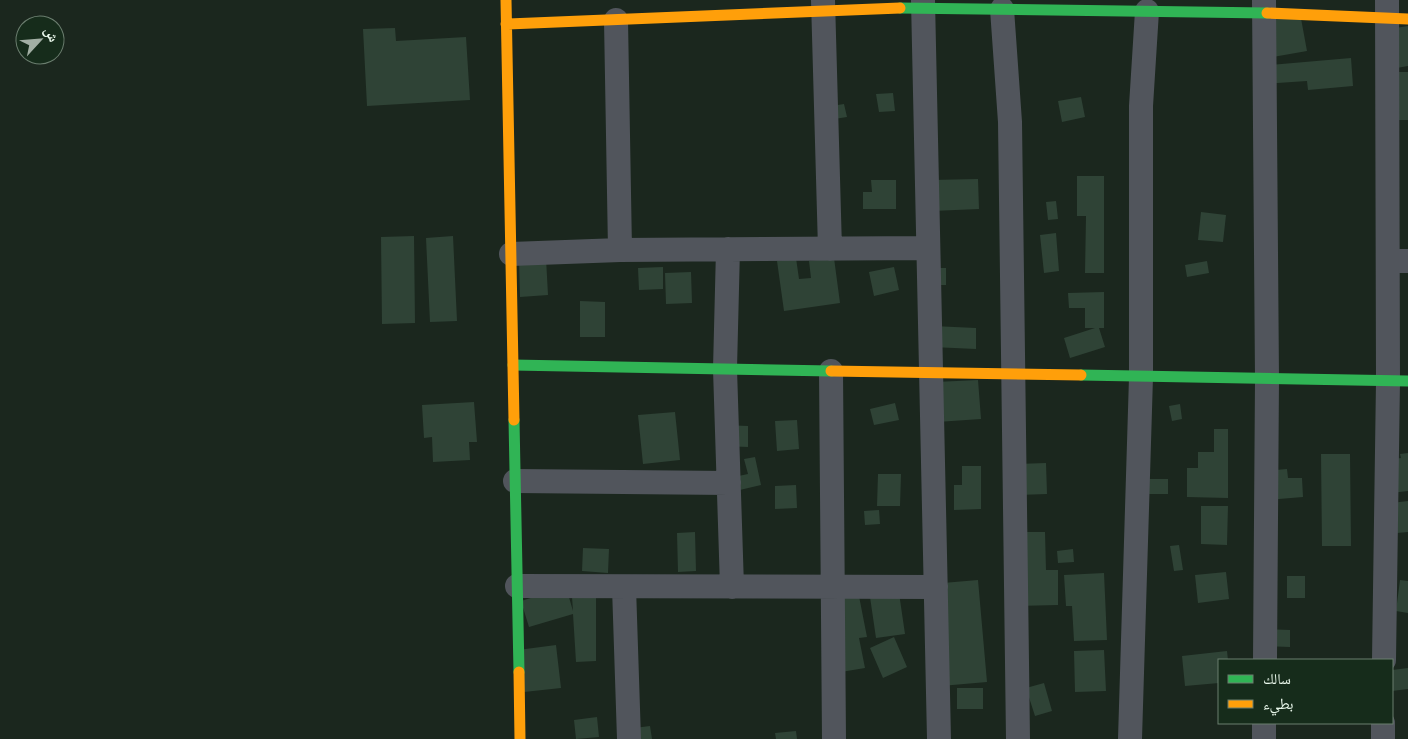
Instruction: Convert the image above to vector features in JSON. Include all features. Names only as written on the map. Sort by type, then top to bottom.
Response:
[{"type":"street","points":[[506,0],[520,739]]},
{"type":"street","points":[[506,24],[616,20],[720,8],[923,4],[1002,8],[1147,10],[1264,6],[1394,13],[1398,141],[1398,381],[1384,659]]},
{"type":"street","points":[[923,4],[939,739]]},
{"type":"street","points":[[823,6],[830,249]]},
{"type":"street","points":[[1264,6],[1267,379],[1265,659]]},
{"type":"street","points":[[1002,8],[1010,122],[1018,739]]},
{"type":"street","points":[[1130,739],[1141,376],[1141,106],[1147,10]]},
{"type":"street","points":[[616,20],[620,250]]},
{"type":"street","points":[[511,254],[620,250],[928,248]]},
{"type":"street","points":[[728,249],[725,369],[732,587]]},
{"type":"street","points":[[513,365],[1398,381]]},
{"type":"street","points":[[831,371],[834,739]]},
{"type":"street","points":[[515,481],[729,483]]},
{"type":"street","points":[[517,586],[936,587]]},
{"type":"street","points":[[624,587],[629,739]]},
{"type":"street","points":[[1264,724],[1264,739]]},
{"type":"street","points":[[1383,724],[1383,739]]},
{"type":"building","points":[[1300,13],[1307,51],[1267,58],[1259,21]]},
{"type":"building","points":[[1408,26],[1408,66],[1391,69],[1389,29]]},
{"type":"building","points":[[395,28],[396,41],[466,37],[470,100],[367,106],[363,29]]},
{"type":"building","points":[[1351,58],[1353,86],[1308,90],[1307,81],[1262,84],[1260,66]]},
{"type":"building","points":[[1381,72],[1408,72],[1408,120],[1381,120]]},
{"type":"building","points":[[893,93],[895,111],[879,112],[876,94]]},
{"type":"building","points":[[1081,97],[1085,117],[1062,122],[1058,101]]},
{"type":"building","points":[[844,104],[847,117],[828,120],[825,107]]},
{"type":"building","points":[[1077,176],[1104,176],[1104,273],[1085,273],[1086,216],[1077,216]]},
{"type":"building","points":[[978,179],[979,209],[932,211],[931,180]]},
{"type":"building","points":[[871,180],[896,180],[896,209],[863,209],[863,192],[872,192]]},
{"type":"building","points":[[1056,201],[1058,219],[1048,220],[1046,202]]},
{"type":"building","points":[[1201,212],[1226,215],[1223,242],[1198,240]]},
{"type":"building","points":[[1056,233],[1059,271],[1044,273],[1040,235]]},
{"type":"building","points":[[414,236],[415,323],[382,324],[381,237]]},
{"type":"building","points":[[453,236],[457,321],[430,322],[426,238]]},
{"type":"building","points":[[546,258],[548,295],[520,297],[519,259]]},
{"type":"building","points":[[796,258],[799,279],[811,278],[809,261],[834,258],[840,303],[784,311],[777,261]]},
{"type":"building","points":[[1207,261],[1209,273],[1187,277],[1185,265]]},
{"type":"building","points":[[663,267],[663,289],[639,290],[638,268]]},
{"type":"building","points":[[894,267],[899,290],[874,296],[869,272]]},
{"type":"building","points":[[932,268],[946,268],[946,285],[931,285]]},
{"type":"building","points":[[691,272],[692,303],[666,304],[665,273]]},
{"type":"building","points":[[1104,292],[1104,328],[1099,328],[1105,347],[1070,358],[1064,338],[1095,328],[1085,328],[1085,308],[1069,308],[1068,293]]},
{"type":"building","points":[[580,301],[605,302],[605,337],[580,337]]},
{"type":"building","points":[[933,326],[976,328],[976,349],[932,347]]},
{"type":"building","points":[[978,380],[981,419],[937,422],[935,382]]},
{"type":"building","points":[[474,402],[477,442],[469,442],[470,460],[433,462],[432,437],[424,438],[422,405]]},
{"type":"building","points":[[895,403],[899,420],[874,425],[870,409]]},
{"type":"building","points":[[1180,404],[1182,419],[1172,421],[1169,406]]},
{"type":"building","points":[[675,412],[680,460],[643,464],[638,415]]},
{"type":"building","points":[[797,420],[799,449],[777,451],[775,421]]},
{"type":"building","points":[[724,425],[748,426],[748,447],[723,446]]},
{"type":"building","points":[[1214,429],[1228,429],[1228,498],[1187,497],[1187,468],[1198,468],[1198,452],[1214,452]]},
{"type":"building","points":[[1408,453],[1408,491],[1391,493],[1386,460],[1401,458],[1400,454]]},
{"type":"building","points":[[1321,454],[1350,454],[1351,546],[1322,546]]},
{"type":"building","points":[[755,457],[761,485],[727,493],[724,479],[748,474],[744,459]]},
{"type":"building","points":[[1046,463],[1047,494],[1018,495],[1017,464]]},
{"type":"building","points":[[962,466],[981,466],[981,509],[954,510],[954,485],[962,485]]},
{"type":"building","points":[[1287,469],[1288,478],[1302,478],[1303,497],[1266,500],[1264,471]]},
{"type":"building","points":[[878,474],[901,474],[900,506],[877,506]]},
{"type":"building","points":[[1146,479],[1168,479],[1168,494],[1146,494]]},
{"type":"building","points":[[796,485],[797,508],[775,509],[775,486]]},
{"type":"building","points":[[1408,501],[1408,532],[1386,534],[1383,504]]},
{"type":"building","points":[[1201,506],[1228,506],[1227,545],[1201,544]]},
{"type":"building","points":[[879,510],[880,524],[865,525],[864,511]]},
{"type":"building","points":[[695,532],[696,571],[678,572],[677,533]]},
{"type":"building","points":[[1014,532],[1045,532],[1046,570],[1058,570],[1058,605],[1012,606]]},
{"type":"building","points":[[1179,545],[1183,570],[1174,571],[1170,546]]},
{"type":"building","points":[[583,548],[609,549],[608,573],[582,571]]},
{"type":"building","points":[[1073,549],[1074,562],[1058,563],[1057,551]]},
{"type":"building","points":[[1226,572],[1229,599],[1198,603],[1195,575]]},
{"type":"building","points":[[1104,573],[1107,640],[1074,641],[1072,606],[1066,606],[1064,575]]},
{"type":"building","points":[[1287,576],[1305,576],[1305,598],[1287,598]]},
{"type":"building","points":[[978,580],[987,682],[941,686],[931,584]]},
{"type":"building","points":[[1400,580],[1408,581],[1408,613],[1396,611]]},
{"type":"building","points":[[566,587],[573,611],[572,597],[596,596],[596,661],[576,662],[573,614],[529,627],[521,601]]},
{"type":"building","points":[[858,591],[867,637],[859,638],[865,668],[841,672],[834,596]]},
{"type":"building","points":[[899,593],[905,634],[876,638],[870,597]]},
{"type":"building","points":[[1261,629],[1290,630],[1290,647],[1260,646]]},
{"type":"building","points":[[894,637],[907,667],[883,678],[870,648]]},
{"type":"building","points":[[556,645],[561,688],[524,692],[518,650]]},
{"type":"building","points":[[1104,650],[1106,691],[1075,692],[1074,651]]},
{"type":"building","points":[[1227,651],[1228,659],[1218,659],[1218,683],[1185,686],[1182,656]]},
{"type":"building","points":[[1408,668],[1408,689],[1393,691],[1393,670]]},
{"type":"building","points":[[1044,683],[1052,711],[1035,716],[1026,688]]},
{"type":"building","points":[[957,688],[983,688],[983,709],[957,709]]},
{"type":"building","points":[[597,717],[599,737],[576,739],[574,720]]},
{"type":"building","points":[[650,726],[652,739],[636,739],[634,728]]},
{"type":"building","points":[[796,731],[797,739],[776,739],[775,733]]},
{"type":"traffic: fast","points":[[900,8],[1267,13]]},
{"type":"traffic: fast","points":[[513,365],[831,371]]},
{"type":"traffic: fast","points":[[1081,375],[1408,381]]},
{"type":"traffic: fast","points":[[514,420],[519,672]]},
{"type":"traffic: slow","points":[[506,0],[514,420]]},
{"type":"traffic: slow","points":[[506,24],[900,8]]},
{"type":"traffic: slow","points":[[1267,13],[1408,19]]},
{"type":"traffic: slow","points":[[831,371],[1081,375]]},
{"type":"traffic: slow","points":[[519,672],[520,739]]}]
